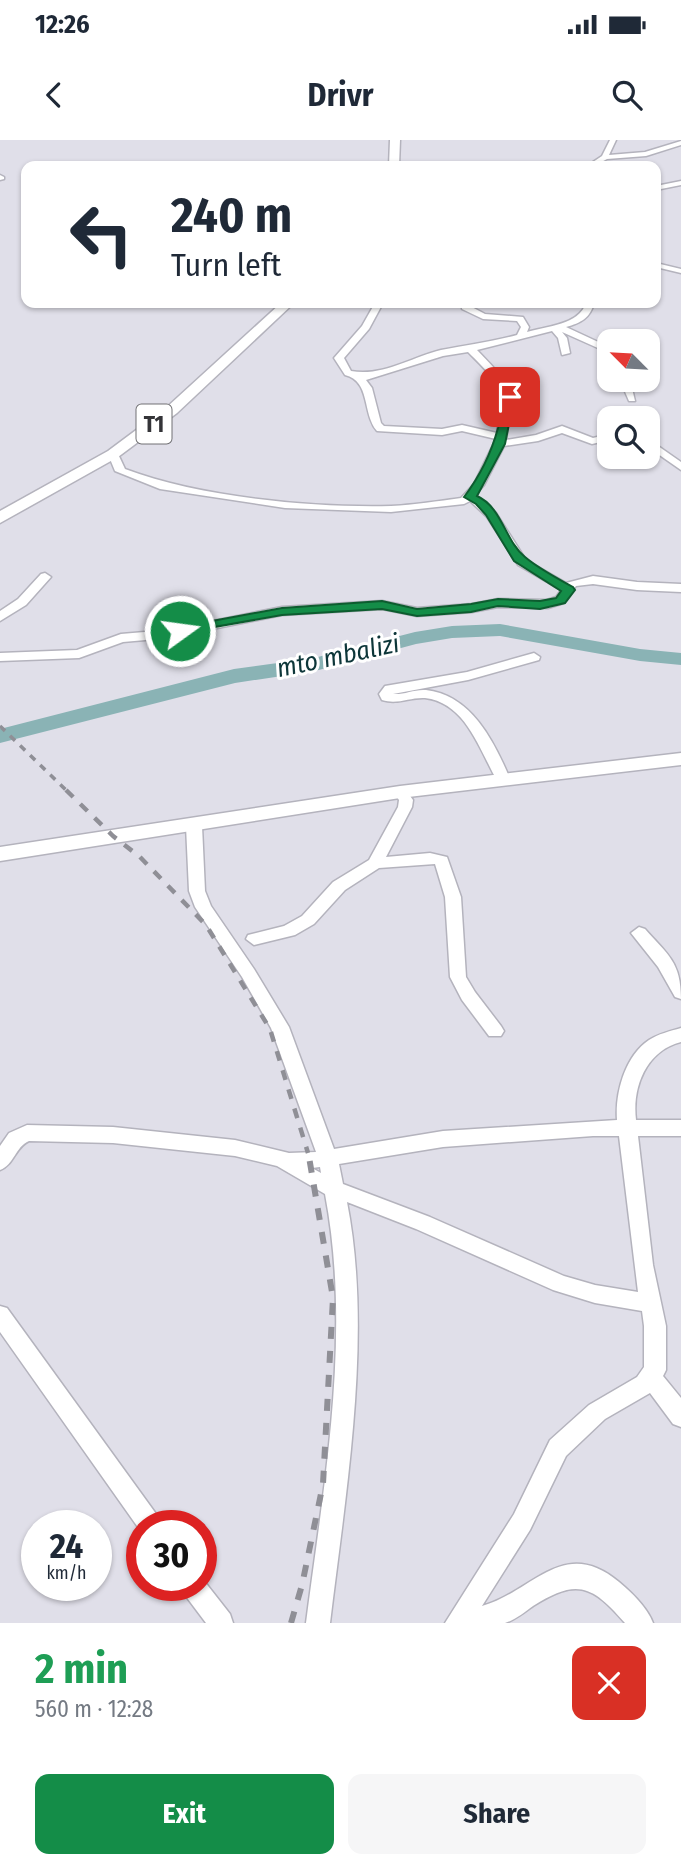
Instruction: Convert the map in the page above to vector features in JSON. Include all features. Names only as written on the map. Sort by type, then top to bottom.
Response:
[{"type":"highway","points":[[394,161],[395,140]]},
{"type":"highway","name":"T1","points":[[0,518],[113,454],[195,391],[283,308]]},
{"type":"main road","points":[[0,854],[400,792],[681,759]]},
{"type":"street","points":[[605,157],[613,140]]},
{"type":"street","points":[[598,161],[605,157],[639,155],[681,143]]},
{"type":"street","points":[[661,187],[681,183]]},
{"type":"street","points":[[661,266],[681,271]]},
{"type":"street","points":[[376,308],[366,327],[339,358],[348,373],[367,386],[378,428],[442,432],[462,428],[501,441],[538,438],[562,429],[587,440],[597,440]]},
{"type":"street","points":[[467,308],[483,316],[520,319],[524,327],[521,336]]},
{"type":"street","points":[[357,377],[580,319],[585,308]]},
{"type":"street","points":[[555,326],[597,345]]},
{"type":"street","points":[[555,326],[565,353]]},
{"type":"street","points":[[113,454],[120,471],[151,484],[276,503],[391,509],[450,503],[470,497],[480,485],[501,441],[503,424],[512,410],[510,397],[492,369],[471,349]]},
{"type":"street","points":[[629,392],[632,399]]},
{"type":"street","points":[[660,452],[681,467]]},
{"type":"street","points":[[470,497],[480,501],[490,513],[518,558],[568,590]]},
{"type":"street","points":[[0,617],[22,602],[45,577]]},
{"type":"street","points":[[0,657],[79,654],[121,638],[168,634],[282,611],[382,605],[417,612],[498,603],[540,605],[560,600],[575,582],[586,580],[681,588]]},
{"type":"street","points":[[503,779],[489,750],[471,723],[444,699],[425,694],[395,700],[386,694],[390,689],[468,676],[534,657]]},
{"type":"street","points":[[375,863],[405,807],[406,800],[400,792]]},
{"type":"street","points":[[194,826],[196,879],[203,907],[248,973],[280,1027],[328,1158],[335,1189],[345,1260],[348,1331],[337,1472],[318,1623]]},
{"type":"street","points":[[254,939],[289,931],[308,920],[339,886],[375,863],[430,858],[442,861],[453,897],[458,976],[475,1006],[495,1031]]},
{"type":"street","points":[[639,933],[665,963],[681,993]]},
{"type":"street","points":[[460,1623],[522,1522],[558,1448],[597,1412],[652,1378],[657,1361],[626,1129],[626,1097],[645,1056],[654,1045],[681,1035]]},
{"type":"street","points":[[0,1162],[12,1142],[22,1135],[70,1132],[235,1148],[302,1162],[443,1139],[593,1128],[681,1128]]},
{"type":"street","points":[[280,1159],[335,1189],[423,1223],[560,1284],[595,1294],[650,1303]]},
{"type":"street","points":[[0,1315],[140,1510]]},
{"type":"street","points":[[652,1378],[681,1416]]},
{"type":"street","points":[[460,1623],[495,1615],[561,1578],[579,1575],[594,1580],[609,1591],[641,1623]]},
{"type":"street","points":[[205,1601],[221,1623]]},
{"type":"waterway","name":"mto mbalizi","points":[[0,736],[234,676],[315,664],[415,638],[452,632],[500,630],[640,655],[681,659]]},
{"type":"railway","points":[[0,726],[68,792]]},
{"type":"railway","points":[[66,790],[113,836],[140,857],[206,925],[270,1029],[308,1153]]},
{"type":"railway","points":[[291,1623],[302,1585],[323,1484],[333,1298],[308,1151]]},
{"type":"route","points":[[180,631],[282,611],[351,609],[382,605],[417,612],[498,603],[540,605],[554,603],[563,598],[568,590],[518,558],[490,513],[480,501],[470,497],[480,485],[500,444],[503,424],[512,410],[510,397]]}]
